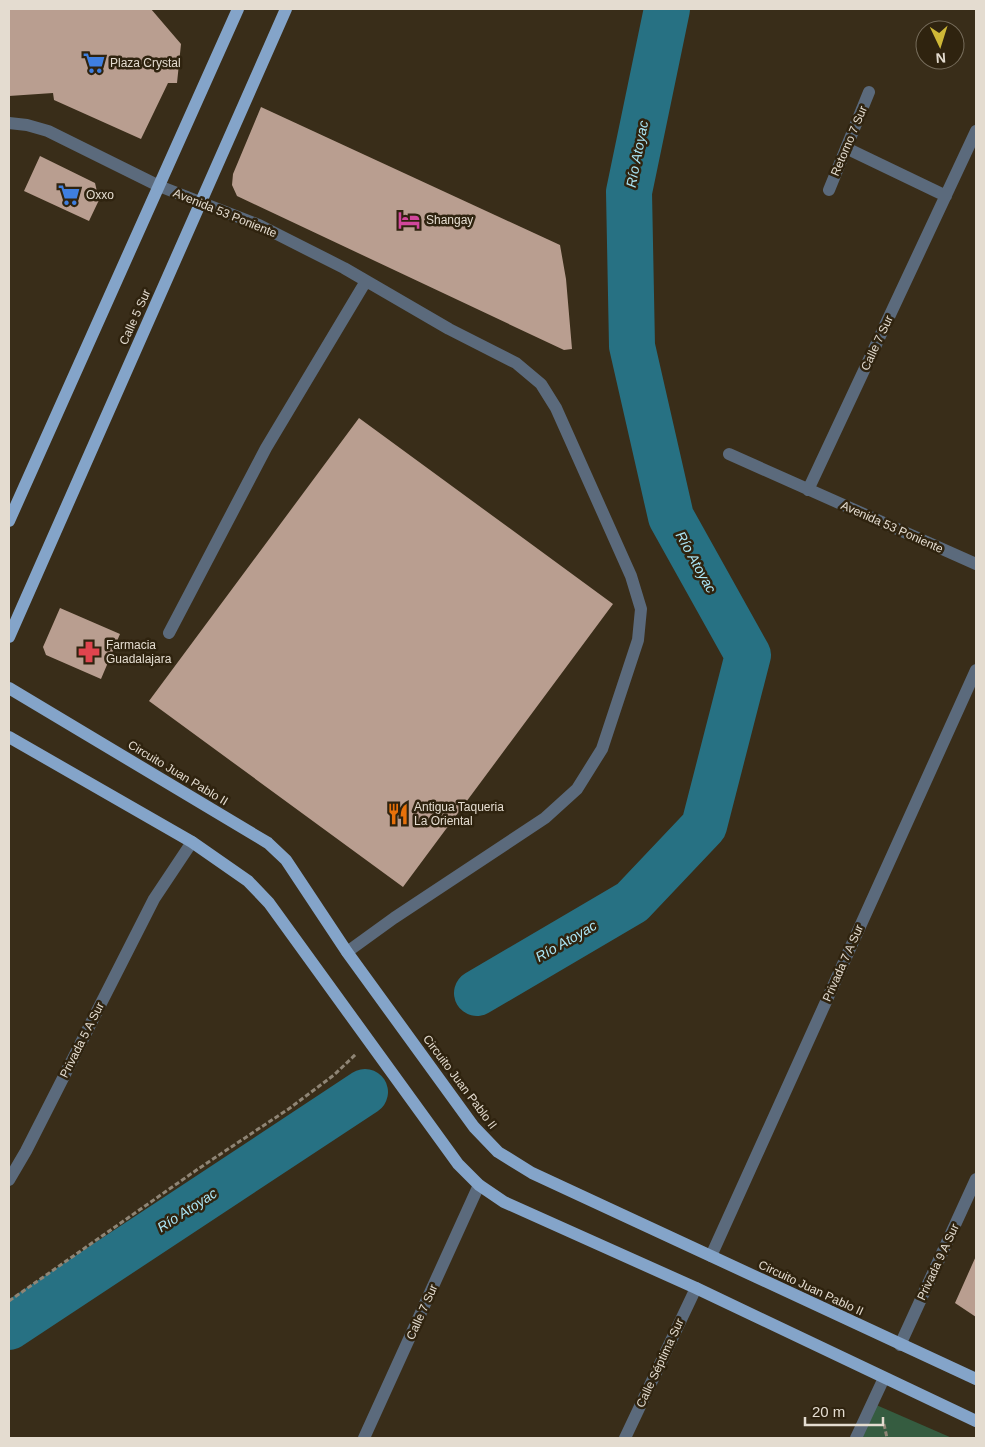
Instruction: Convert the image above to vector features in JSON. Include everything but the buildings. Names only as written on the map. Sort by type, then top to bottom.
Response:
[{"type":"main road","points":[[9,521],[238,9]]},
{"type":"main road","name":"Calle 5 Sur","points":[[9,637],[286,9]]},
{"type":"main road","name":"Circuito Juan Pablo II","points":[[9,688],[268,843],[286,860],[347,952],[474,1127],[498,1152],[532,1173],[976,1379]]},
{"type":"main road","points":[[9,737],[192,842],[248,881],[269,903],[458,1164],[479,1185],[504,1202],[696,1288],[976,1421]]},
{"type":"street","name":"Retorno 7 Sur","points":[[829,190],[869,92]]},
{"type":"street","name":"Avenida 53 Poniente","points":[[9,124],[27,125],[48,131],[159,186],[259,225],[344,268],[449,329],[516,363],[541,384],[556,408],[627,568],[641,609],[638,640],[602,749],[577,790],[545,818],[394,918],[347,952]]},
{"type":"street","name":"Calle 7 Sur","points":[[808,490],[976,131]]},
{"type":"street","points":[[846,148],[946,196]]},
{"type":"street","points":[[169,633],[266,448],[366,281]]},
{"type":"street","name":"Avenida 53 Poniente","points":[[729,454],[976,564]]},
{"type":"street","name":"Privada 7 A Sur","points":[[710,1256],[976,670]]},
{"type":"street","name":"Privada 5 A Sur","points":[[9,1180],[26,1152],[154,899],[192,842]]},
{"type":"street","name":"Privada 9 A Sur","points":[[900,1345],[976,1179]]},
{"type":"street","name":"Calle 7 Sur","points":[[364,1438],[479,1185]]},
{"type":"street","name":"Calle Séptima Sur","points":[[624,1438],[696,1288]]},
{"type":"street","points":[[856,1438],[884,1378]]},
{"type":"path","points":[[9,1301],[198,1169],[290,1108],[334,1075],[354,1057],[367,1038]]},
{"type":"green space","points":[[874,1404],[952,1438],[859,1438]]},
{"type":"waterway","name":"Río Atoyac","points":[[477,993],[632,902],[704,826],[748,655],[671,517],[632,346],[629,192],[667,9]]},
{"type":"waterway","name":"Río Atoyac","points":[[9,1327],[365,1092]]},
{"type":"place","name":"Plaza Crystal","points":[[94,63]]},
{"type":"place","name":"Oxxo","points":[[69,195]]},
{"type":"place","name":"Shangay","points":[[409,220]]},
{"type":"place","name":"Farmacia Guadalajara","points":[[89,652]]},
{"type":"place","name":"Antigua Taqueria La Oriental","points":[[398,814]]}]
